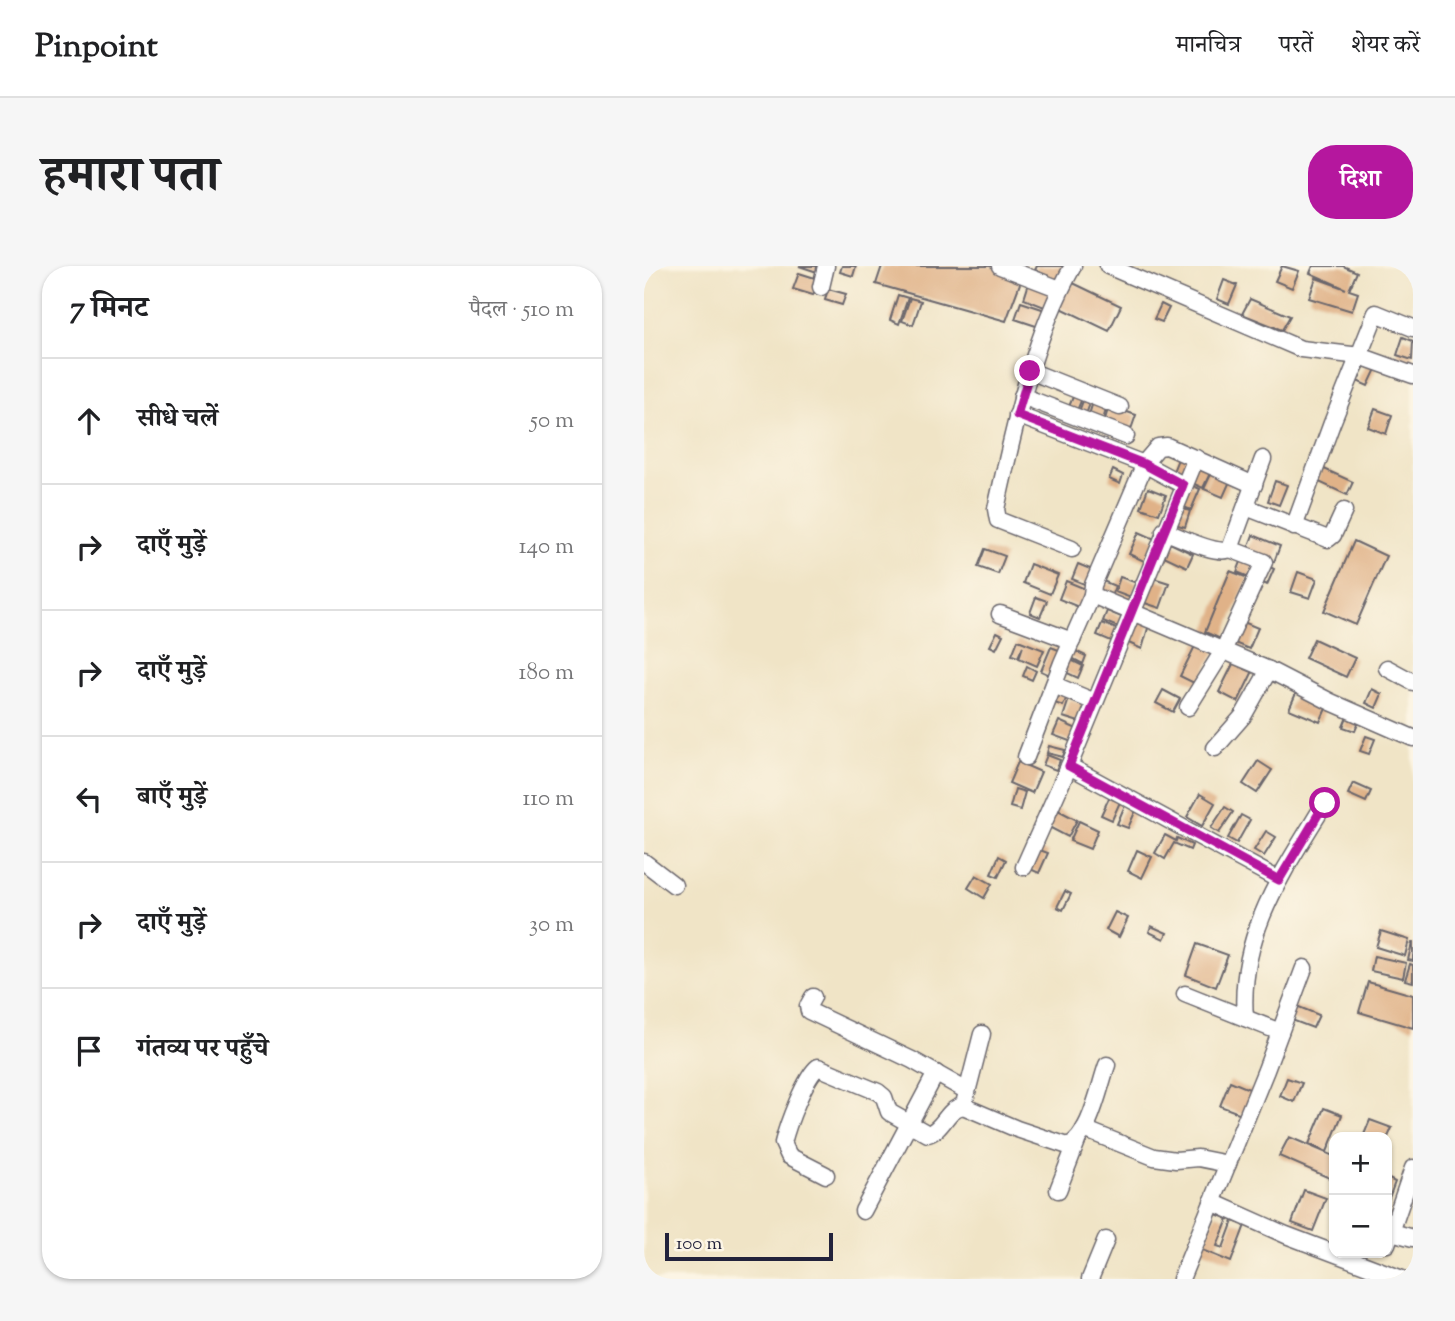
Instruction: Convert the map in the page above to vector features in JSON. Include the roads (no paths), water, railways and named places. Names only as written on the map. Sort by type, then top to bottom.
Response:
[{"type":"street","points":[[821,287],[826,266]]},
{"type":"street","points":[[1072,549],[998,520],[996,509],[1022,396],[1060,289],[1073,266]]},
{"type":"street","points":[[1108,266],[1301,349],[1360,356],[1413,375]]},
{"type":"street","points":[[1008,268],[1060,289]]},
{"type":"street","points":[[1294,527],[1376,313],[1413,328]]},
{"type":"street","points":[[1030,371],[1119,407]]},
{"type":"street","points":[[1022,396],[1126,436]]},
{"type":"street","points":[[1017,415],[1144,464],[1183,485]]},
{"type":"street","points":[[1026,757],[1092,595],[1093,585],[1144,464],[1152,452],[1158,447],[1167,446],[1254,485]]},
{"type":"street","points":[[1024,867],[1069,766],[1196,458]]},
{"type":"street","points":[[1164,531],[1216,551],[1226,552],[1230,549],[1263,458]]},
{"type":"street","points":[[1246,507],[1328,539],[1333,535],[1344,511]]},
{"type":"street","points":[[1188,707],[1223,651],[1264,562],[1230,549]]},
{"type":"street","points":[[1092,595],[1269,670],[1331,702],[1413,738]]},
{"type":"street","points":[[1000,614],[1072,641]]},
{"type":"street","points":[[1387,668],[1413,682]]},
{"type":"street","points":[[1215,748],[1243,716],[1269,670]]},
{"type":"street","points":[[1054,685],[1095,702]]},
{"type":"street","points":[[1069,766],[1279,880]]},
{"type":"street","points":[[1245,1018],[1243,995],[1250,947],[1279,880],[1325,803]]},
{"type":"street","points":[[644,862],[674,885]]},
{"type":"street","points":[[1181,1279],[1304,968]]},
{"type":"street","points":[[1185,994],[1280,1032]]},
{"type":"street","points":[[813,997],[808,1006],[809,1011],[936,1073],[965,1098],[1068,1146],[1081,1135]]},
{"type":"street","points":[[826,1175],[789,1156],[783,1143],[815,1068],[820,1067],[878,1092],[884,1097],[889,1112],[909,1125],[932,1133],[965,1098],[982,1034]]},
{"type":"street","points":[[1058,1190],[1107,1065]]},
{"type":"street","points":[[863,1211],[936,1073]]},
{"type":"street","points":[[1081,1135],[1154,1157],[1177,1160],[1198,1158],[1228,1164]]},
{"type":"street","points":[[1392,1231],[1408,1196],[1413,1168]]},
{"type":"street","points":[[1212,1202],[1374,1275],[1402,1279]]},
{"type":"street","points":[[1392,1238],[1413,1238]]},
{"type":"street","points":[[1090,1279],[1106,1240]]},
{"type":"street","points":[[1374,1275],[1381,1258]]}]
